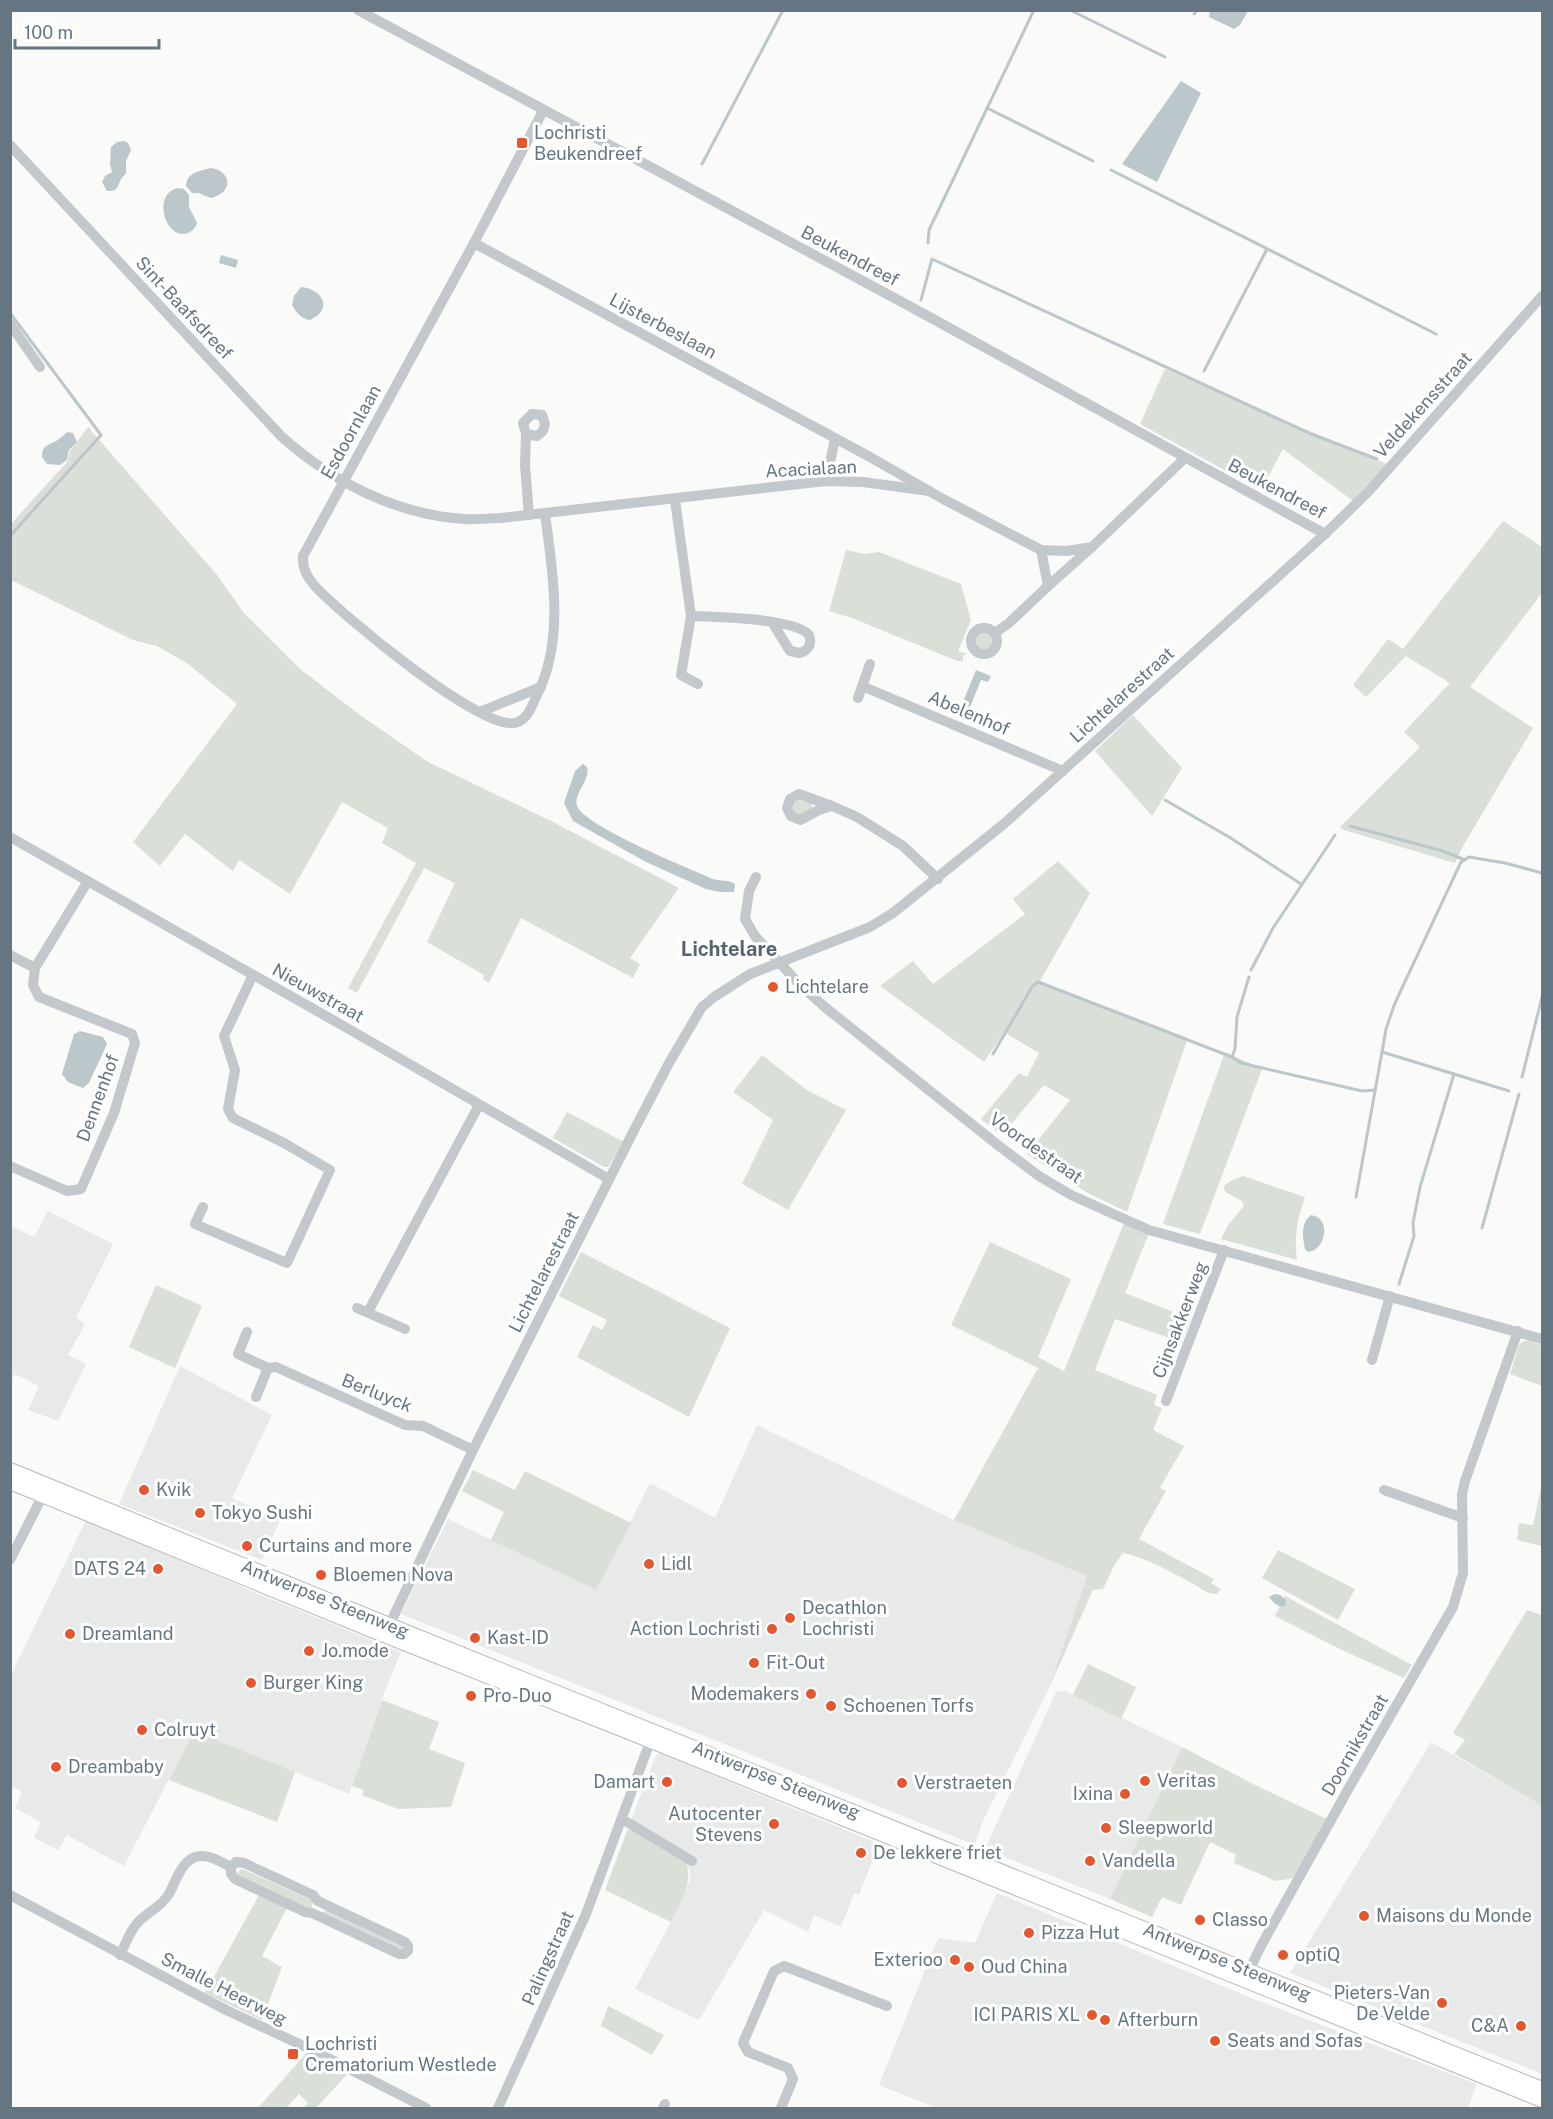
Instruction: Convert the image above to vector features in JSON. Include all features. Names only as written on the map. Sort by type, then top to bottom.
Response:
[{"type":"main road","name":"Antwerpse Steenweg","points":[[10,1470],[45,1490],[1246,1976],[1542,2100]]},
{"type":"main road","name":"Antwerpse Steenweg","points":[[10,1482],[45,1490]]},
{"type":"main road","name":"Antwerpse Steenweg","points":[[1246,1976],[1542,2090]]},
{"type":"street","name":"Beukendreef","points":[[358,10],[913,308],[1325,534]]},
{"type":"street","name":"Esdoornlaan","points":[[543,111],[474,243],[303,556],[302,564],[313,584],[333,603],[399,659],[438,688],[504,723],[517,723],[527,715],[542,687],[549,668],[553,639],[553,578],[545,514]]},
{"type":"street","name":"Sint-Baafsdreef","points":[[10,145],[281,436],[307,459],[343,481]]},
{"type":"street","name":"Lijsterbeslaan","points":[[474,243],[929,490]]},
{"type":"street","name":"Veldekensstraat","points":[[1325,534],[1368,492],[1542,296]]},
{"type":"street","points":[[10,324],[40,367]]},
{"type":"street","points":[[526,434],[525,465],[529,515]]},
{"type":"street","points":[[826,481],[835,439]]},
{"type":"street","points":[[995,633],[1009,623],[1092,547],[1185,458]]},
{"type":"street","name":"Acacialaan","points":[[343,481],[389,503],[426,513],[464,519],[545,514],[826,481],[863,482],[929,490],[1041,550],[1066,551],[1092,547]]},
{"type":"street","points":[[675,500],[691,615],[681,675],[698,684]]},
{"type":"street","name":"Lichtelarestraat","points":[[387,1630],[473,1450],[609,1179],[669,1063],[702,1007],[750,974],[876,924],[938,879],[1005,823],[1325,534]]},
{"type":"street","points":[[1041,550],[1048,586]]},
{"type":"street","points":[[691,615],[772,622]]},
{"type":"street","points":[[858,698],[870,664]]},
{"type":"street","name":"Abelenhof","points":[[862,686],[1063,771]]},
{"type":"street","points":[[480,712],[542,687]]},
{"type":"street","points":[[832,806],[881,831],[903,846],[938,879]]},
{"type":"street","name":"Nieuwstraat","points":[[10,837],[609,1179]]},
{"type":"street","points":[[756,877],[749,891],[745,919],[755,936],[779,962]]},
{"type":"street","points":[[10,955],[35,968],[88,881]]},
{"type":"street","name":"Voordestraat","points":[[779,962],[826,1008],[1039,1176],[1071,1195],[1149,1230],[1542,1339]]},
{"type":"street","name":"Dennenhof","points":[[10,1166],[67,1191],[81,1189],[114,1113],[135,1043],[132,1034],[39,997],[33,985],[35,968]]},
{"type":"street","points":[[202,1207],[195,1224],[287,1263],[330,1170],[284,1143],[233,1118],[228,1109],[235,1071],[224,1036],[253,975]]},
{"type":"street","points":[[405,1329],[362,1310],[479,1105]]},
{"type":"street","name":"Cijnsakkerweg","points":[[1166,1401],[1224,1250]]},
{"type":"street","points":[[1372,1360],[1390,1296]]},
{"type":"street","name":"Doornikstraat","points":[[1246,1976],[1350,1786],[1453,1606],[1463,1572],[1462,1494],[1465,1481],[1518,1331]]},
{"type":"street","name":"Berluyck","points":[[247,1332],[238,1354],[268,1368],[276,1368],[405,1425],[423,1426],[473,1450]]},
{"type":"street","points":[[256,1397],[268,1368]]},
{"type":"street","points":[[10,1560],[45,1490]]},
{"type":"street","points":[[1384,1490],[1463,1518]]},
{"type":"street","name":"Palingstraat","points":[[498,2109],[586,1914],[652,1736]]},
{"type":"street","points":[[622,1819],[692,1861]]},
{"type":"street","points":[[120,1955],[135,1925],[157,1909],[167,1897],[184,1866],[191,1859],[208,1856],[231,1867]]},
{"type":"street","points":[[236,1862],[243,1863],[313,1896],[318,1901],[405,1942],[408,1951],[399,1954],[236,1880],[231,1874],[231,1867],[236,1862]]},
{"type":"street","name":"Smalle Heerweg","points":[[10,1895],[226,2010],[310,2049],[426,2109]]},
{"type":"street","points":[[312,1913],[318,1908],[318,1901]]},
{"type":"street","points":[[781,2109],[793,2079],[788,2068],[748,2052],[743,2043],[774,1971],[784,1966],[887,2006]]},
{"type":"shaded area","points":[[1210,10],[1248,11],[1240,25],[1234,29],[1209,17]]},
{"type":"shaded area","points":[[1181,81],[1201,93],[1157,182],[1122,164]]},
{"type":"shaded area","points":[[117,142],[128,143],[131,150],[126,161],[126,173],[116,189],[107,191],[102,182],[105,176],[112,172],[111,147]]},
{"type":"shaded area","points":[[210,168],[226,177],[227,186],[224,191],[211,198],[192,193],[186,186],[188,178],[194,173]]},
{"type":"shaded area","points":[[178,188],[184,189],[189,195],[189,207],[197,223],[188,233],[180,234],[173,230],[168,224],[163,207],[170,192]]},
{"type":"shaded area","points":[[221,255],[238,260],[236,268],[219,263]]},
{"type":"shaded area","points":[[301,287],[315,291],[322,300],[322,310],[310,320],[295,311],[292,305],[294,296]]},
{"type":"shaded area","points":[[1165,369],[1387,464],[1353,501],[1283,449],[1261,490],[1140,424]]},
{"type":"shaded area","points":[[88,427],[217,575],[244,613],[300,669],[360,715],[428,762],[551,821],[679,888],[630,958],[640,964],[633,978],[521,918],[489,983],[483,979],[484,975],[427,942],[455,883],[424,868],[357,993],[348,988],[416,863],[382,843],[388,828],[342,802],[290,894],[239,860],[233,871],[185,834],[160,866],[133,842],[237,704],[188,664],[157,646],[133,640],[11,580],[11,524],[67,462],[70,451]]},
{"type":"shaded area","points":[[67,432],[73,433],[77,442],[69,450],[67,460],[60,465],[47,464],[42,457],[43,449]]},
{"type":"shaded area","points":[[1503,521],[1542,547],[1542,593],[1470,687],[1533,728],[1455,863],[1344,830],[1340,827],[1420,747],[1404,732],[1450,683],[1406,656],[1366,697],[1353,685],[1388,639],[1403,649]]},
{"type":"shaded area","points":[[846,550],[864,554],[879,552],[961,584],[971,620],[959,649],[959,652],[967,653],[963,656],[963,661],[957,661],[852,618],[829,611]]},
{"type":"shaded area","points":[[981,633],[987,633],[992,641],[990,647],[981,649],[976,644],[976,638]]},
{"type":"shaded area","points":[[976,670],[991,676],[988,682],[981,680],[966,717],[958,714]]},
{"type":"shaded area","points":[[1133,715],[1182,768],[1152,816],[1095,751]]},
{"type":"shaded area","points":[[583,764],[587,767],[588,772],[576,801],[584,814],[617,835],[662,857],[713,879],[732,882],[735,884],[734,892],[706,889],[646,862],[573,821],[564,803],[575,771]]},
{"type":"shaded area","points":[[799,800],[810,803],[813,807],[800,817],[791,811],[792,803]]},
{"type":"shaded area","points":[[1058,861],[1090,893],[1040,981],[1188,1038],[1127,1212],[1086,1192],[1027,1154],[1070,1100],[1044,1085],[1002,1135],[981,1119],[1019,1073],[1027,1077],[1039,1053],[1004,1032],[984,1062],[880,986],[913,961],[933,984],[1025,914],[1013,899]]},
{"type":"shaded area","points":[[80,1031],[103,1037],[107,1044],[89,1083],[83,1088],[68,1082],[62,1074],[74,1034]]},
{"type":"shaded area","points":[[1225,1052],[1262,1069],[1200,1234],[1163,1224]]},
{"type":"shaded area","points":[[762,1055],[807,1090],[846,1110],[788,1210],[742,1184],[773,1120],[733,1092]]},
{"type":"shaded area","points":[[567,1112],[624,1142],[608,1167],[604,1167],[553,1138]]},
{"type":"shaded area","points":[[1243,1176],[1305,1197],[1297,1228],[1297,1260],[1221,1239],[1228,1225],[1244,1206],[1242,1201],[1225,1192],[1224,1186]]},
{"type":"shaded area","points":[[48,1211],[113,1244],[76,1318],[85,1324],[68,1355],[86,1364],[58,1421],[28,1410],[39,1386],[15,1374],[10,1382],[11,1226],[34,1237]]},
{"type":"shaded area","points":[[1311,1215],[1318,1217],[1322,1222],[1324,1234],[1319,1246],[1308,1252],[1305,1249],[1303,1231],[1305,1222]]},
{"type":"shaded area","points":[[1124,1223],[1149,1233],[1125,1293],[1191,1319],[1181,1342],[1115,1319],[1095,1370],[1157,1395],[1154,1405],[1162,1408],[1153,1430],[1184,1446],[1160,1488],[1166,1491],[1139,1539],[1214,1579],[1211,1583],[1221,1589],[1217,1594],[1210,1593],[1159,1566],[1123,1553],[1103,1589],[1093,1590],[1049,1688],[1087,1576],[954,1520],[1038,1368],[951,1325],[990,1242],[1071,1279],[1038,1357],[1064,1371]]},
{"type":"shaded area","points":[[581,1252],[730,1328],[689,1417],[577,1357],[593,1325],[602,1330],[607,1320],[559,1296]]},
{"type":"shaded area","points":[[156,1285],[202,1306],[175,1368],[129,1347]]},
{"type":"shaded area","points":[[1523,1341],[1542,1345],[1542,1386],[1510,1374],[1519,1345]]},
{"type":"shaded area","points":[[180,1366],[272,1415],[232,1498],[280,1520],[262,1560],[119,1504]]},
{"type":"shaded area","points":[[757,1425],[954,1520],[1087,1576],[1049,1688],[982,1823],[975,1845],[401,1614],[448,1519],[596,1590],[650,1483],[715,1518]]},
{"type":"shaded area","points":[[473,1470],[515,1490],[525,1471],[631,1523],[596,1590],[491,1540],[504,1512],[462,1491]]},
{"type":"shaded area","points":[[1541,1488],[1542,1546],[1517,1540],[1519,1523],[1533,1525]]},
{"type":"shaded area","points":[[86,1520],[401,1652],[384,1693],[349,1794],[194,1731],[124,1866],[67,1835],[58,1850],[34,1838],[41,1822],[15,1808],[22,1792],[11,1786],[10,1677]]},
{"type":"shaded area","points":[[1278,1550],[1355,1589],[1338,1620],[1262,1578]]},
{"type":"shaded area","points":[[1274,1594],[1286,1600],[1285,1606],[1277,1605],[1272,1601],[1269,1597]]},
{"type":"shaded area","points":[[1285,1596],[1412,1665],[1404,1678],[1275,1616]]},
{"type":"shaded area","points":[[1527,1610],[1542,1615],[1542,1806],[1454,1754],[1465,1740],[1453,1733]]},
{"type":"shaded area","points":[[1088,1664],[1136,1687],[1121,1719],[1073,1695]]},
{"type":"shaded area","points":[[1065,1691],[1182,1747],[1110,1899],[985,1849],[1056,1692]]},
{"type":"shaded area","points":[[382,1700],[439,1722],[429,1749],[465,1763],[451,1807],[398,1809],[362,1795],[364,1790],[352,1786]]},
{"type":"shaded area","points":[[194,1731],[295,1772],[277,1822],[169,1780]]},
{"type":"shaded area","points":[[1431,1742],[1542,1806],[1542,2074],[1290,1973]]},
{"type":"shaded area","points":[[1182,1747],[1327,1819],[1294,1878],[1276,1881],[1234,1863],[1236,1855],[1210,1842],[1181,1905],[1162,1897],[1152,1917],[1110,1899]]},
{"type":"shaded area","points":[[660,1753],[879,1844],[859,1895],[854,1893],[841,1927],[814,1915],[808,1932],[764,1910],[699,2020],[635,1989],[671,1922],[690,1880],[690,1871],[686,1863],[634,1831],[627,1831],[655,1757]]},
{"type":"shaded area","points":[[634,1830],[686,1863],[687,1886],[671,1922],[605,1890],[627,1831]]},
{"type":"shaded area","points":[[242,1869],[313,1901],[311,1909],[239,1879],[237,1873]]},
{"type":"shaded area","points":[[997,1893],[1256,2000],[1477,2084],[1468,2108],[937,2108],[879,2085],[938,1938],[975,1943]]},
{"type":"shaded area","points":[[259,1895],[287,1908],[262,1956],[282,1967],[262,2020],[205,1993]]},
{"type":"shaded area","points":[[327,1909],[401,1943],[404,1952],[322,1914]]},
{"type":"shaded area","points":[[608,2006],[664,2035],[652,2055],[601,2026]]},
{"type":"shaded area","points":[[310,2049],[351,2070],[316,2108],[303,2108],[308,2103],[299,2094],[286,2108],[258,2108]]},
{"type":"waterway","points":[[702,164],[783,10]]},
{"type":"waterway","points":[[928,243],[929,230],[1034,10]]},
{"type":"waterway","points":[[1070,10],[1165,57]]},
{"type":"waterway","points":[[1194,14],[1197,10]]},
{"type":"waterway","points":[[987,108],[1093,161]]},
{"type":"waterway","points":[[1111,170],[1436,334]]},
{"type":"waterway","points":[[1204,371],[1267,249]]},
{"type":"waterway","points":[[921,300],[932,259],[1311,434],[1377,459]]},
{"type":"waterway","points":[[10,313],[101,435],[10,536]]},
{"type":"waterway","points":[[1165,800],[1229,837],[1301,884]]},
{"type":"waterway","points":[[1350,826],[1443,851],[1465,860]]},
{"type":"waterway","points":[[1251,970],[1273,928],[1335,835]]},
{"type":"waterway","points":[[1399,1284],[1414,1236],[1413,1223],[1420,1187],[1454,1074],[1382,1052],[1386,1029],[1395,1003],[1461,862],[1469,857],[1505,863],[1542,873]]},
{"type":"waterway","points":[[1232,1057],[1235,1049],[1237,1017],[1249,977]]},
{"type":"waterway","points":[[993,1054],[1032,987],[1038,982],[1232,1057],[1241,1063],[1362,1091],[1375,1090]]},
{"type":"waterway","points":[[1522,1077],[1542,997]]},
{"type":"waterway","points":[[1356,1197],[1382,1052]]},
{"type":"waterway","points":[[1454,1074],[1509,1091]]},
{"type":"waterway","points":[[1482,1228],[1519,1094]]},
{"type":"place","name":"Lochristi Beukendreef","points":[[522,143]]},
{"type":"place","name":"Lichtelare","points":[[773,987]]},
{"type":"place","name":"Kvik","points":[[144,1490]]},
{"type":"place","name":"Tokyo Sushi","points":[[200,1513]]},
{"type":"place","name":"Curtains and more","points":[[247,1546]]},
{"type":"place","name":"Lidl","points":[[649,1564]]},
{"type":"place","name":"DATS 24","points":[[158,1569]]},
{"type":"place","name":"Bloemen Nova","points":[[321,1575]]},
{"type":"place","name":"Decathlon Lochristi","points":[[790,1618]]},
{"type":"place","name":"Action Lochristi","points":[[772,1629]]},
{"type":"place","name":"Dreamland","points":[[70,1634]]},
{"type":"place","name":"Kast-ID","points":[[475,1638]]},
{"type":"place","name":"Jo.mode","points":[[309,1651]]},
{"type":"place","name":"Fit-Out","points":[[754,1663]]},
{"type":"place","name":"Burger King","points":[[251,1683]]},
{"type":"place","name":"Modemakers","points":[[811,1694]]},
{"type":"place","name":"Pro-Duo","points":[[471,1696]]},
{"type":"place","name":"Schoenen Torfs","points":[[831,1706]]},
{"type":"place","name":"Colruyt","points":[[142,1730]]},
{"type":"place","name":"Dreambaby","points":[[56,1767]]},
{"type":"place","name":"Veritas","points":[[1145,1781]]},
{"type":"place","name":"Damart","points":[[667,1782]]},
{"type":"place","name":"Verstraeten","points":[[902,1783]]},
{"type":"place","name":"Ixina","points":[[1125,1794]]},
{"type":"place","name":"Autocenter Stevens","points":[[774,1824]]},
{"type":"place","name":"Sleepworld","points":[[1106,1828]]},
{"type":"place","name":"De lekkere friet","points":[[861,1853]]},
{"type":"place","name":"Vandella","points":[[1090,1861]]},
{"type":"place","name":"Maisons du Monde","points":[[1364,1916]]},
{"type":"place","name":"Classo","points":[[1200,1920]]},
{"type":"place","name":"Pizza Hut","points":[[1029,1933]]},
{"type":"place","name":"optiQ","points":[[1283,1955]]},
{"type":"place","name":"Exterioo","points":[[955,1960]]},
{"type":"place","name":"Oud China","points":[[969,1967]]},
{"type":"place","name":"Pieters-Van De Velde","points":[[1442,2003]]},
{"type":"place","name":"ICI PARIS XL","points":[[1092,2015]]},
{"type":"place","name":"Afterburn","points":[[1105,2020]]},
{"type":"place","name":"C&A","points":[[1521,2026]]},
{"type":"place","name":"Seats and Sofas","points":[[1215,2041]]},
{"type":"place","name":"Lochristi Crematorium Westlede","points":[[293,2054]]},
{"type":"district","name":"Lichtelare","points":[[729,949]]}]
